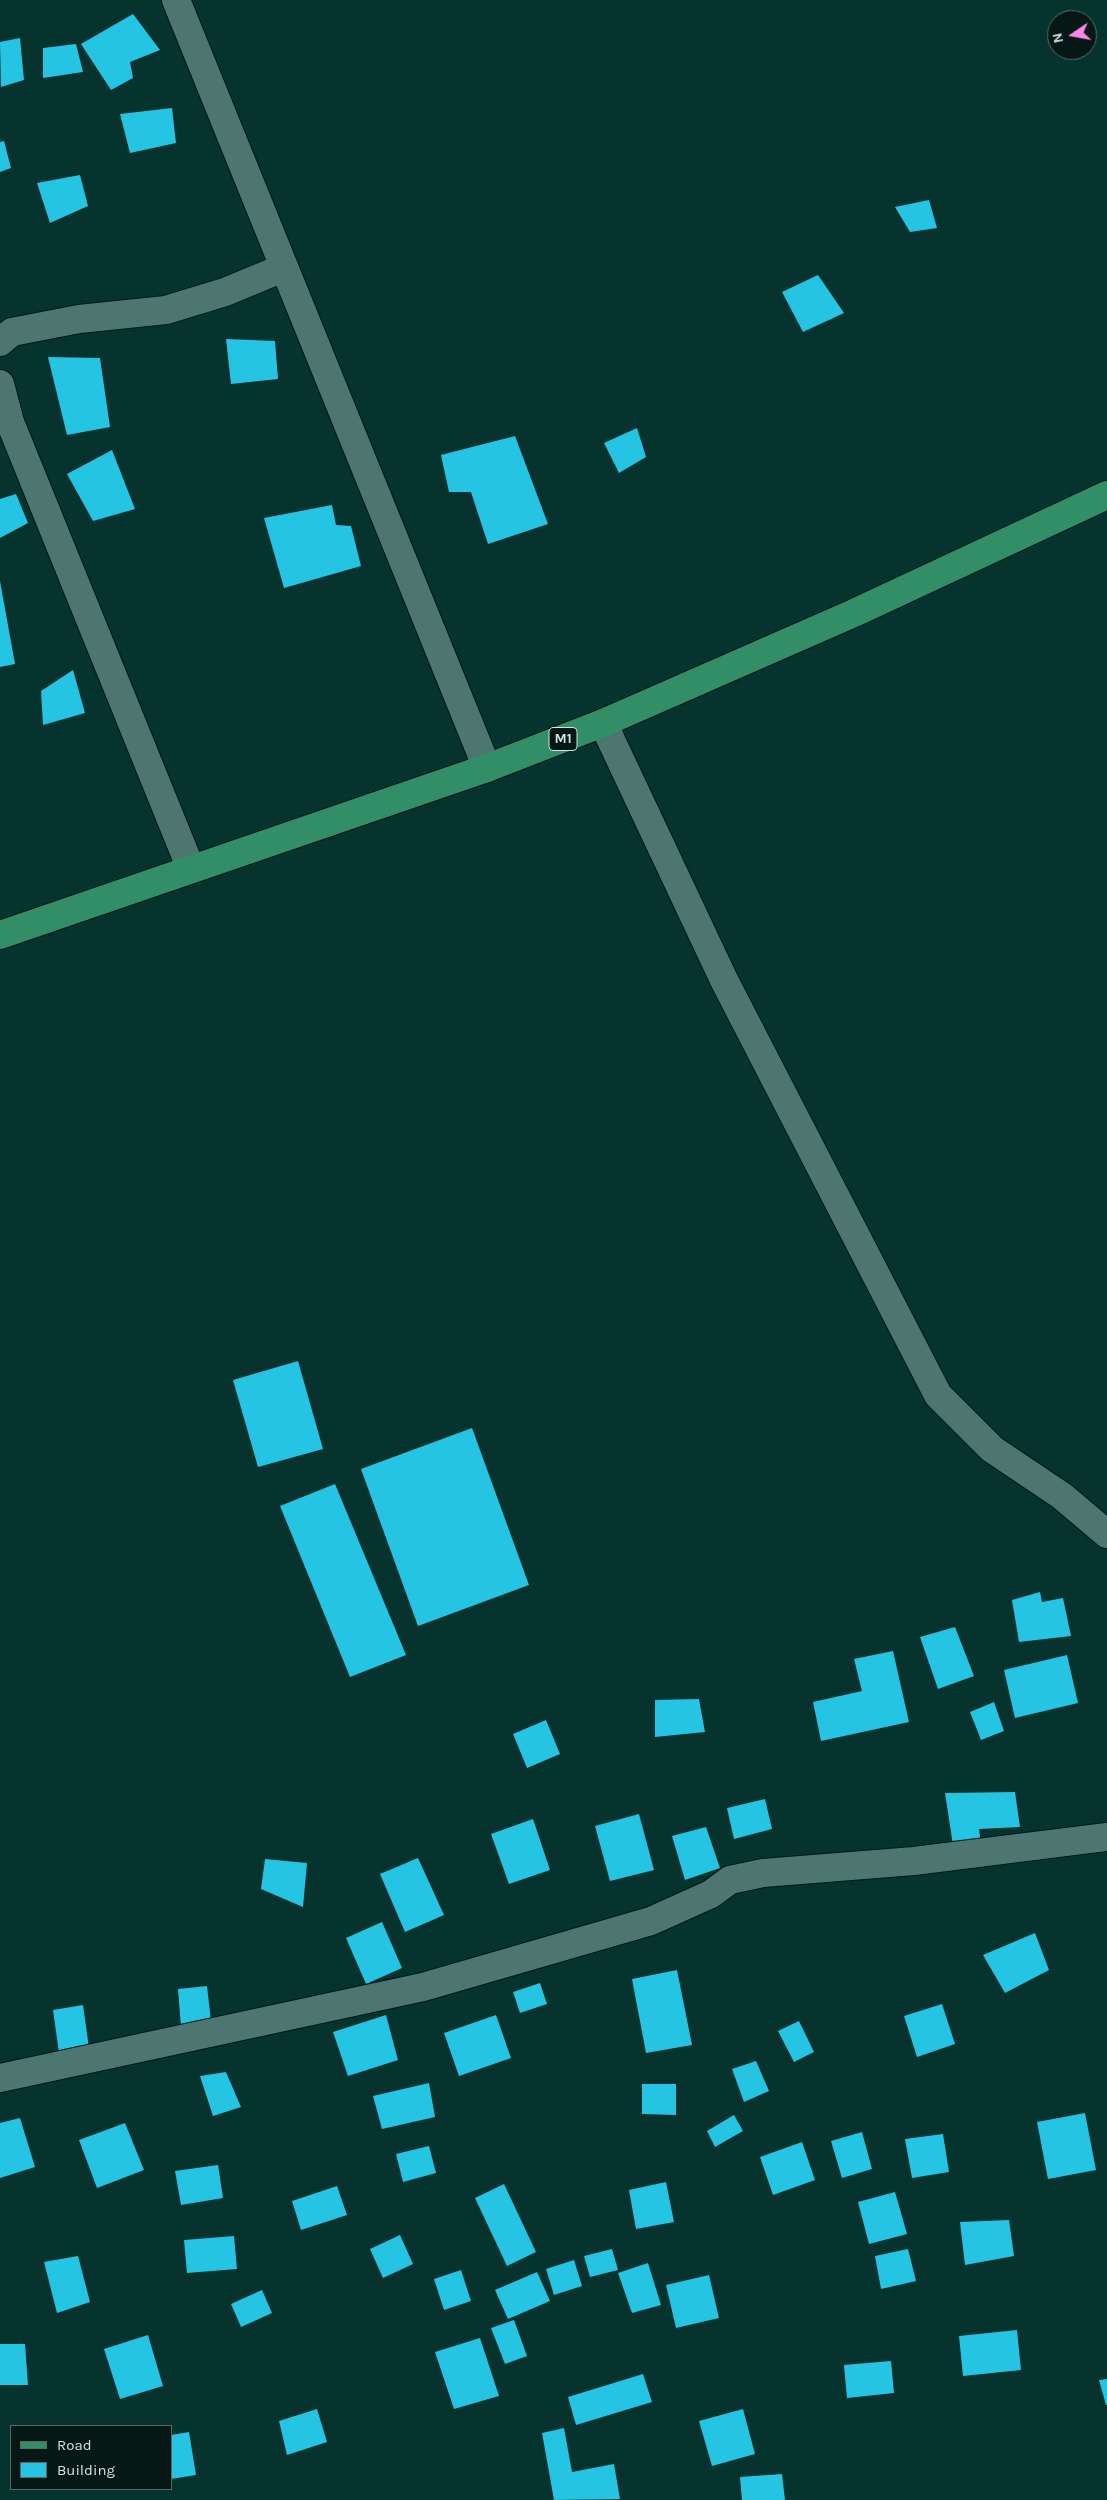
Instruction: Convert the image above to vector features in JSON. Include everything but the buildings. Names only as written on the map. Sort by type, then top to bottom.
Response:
[{"type":"main road","name":"M1","points":[[0,935],[487,768],[603,723],[854,613],[1107,495]]},
{"type":"street","points":[[176,0],[487,768]]},
{"type":"street","points":[[0,342],[12,332],[79,319],[166,310],[224,292],[283,268]]},
{"type":"street","points":[[0,384],[10,422],[191,868]]},
{"type":"street","points":[[603,723],[724,980],[938,1395],[992,1449],[1062,1496],[1107,1534]]},
{"type":"street","points":[[0,2078],[423,1987],[651,1921],[711,1894],[730,1880],[738,1878],[763,1873],[914,1861],[1107,1837]]}]
